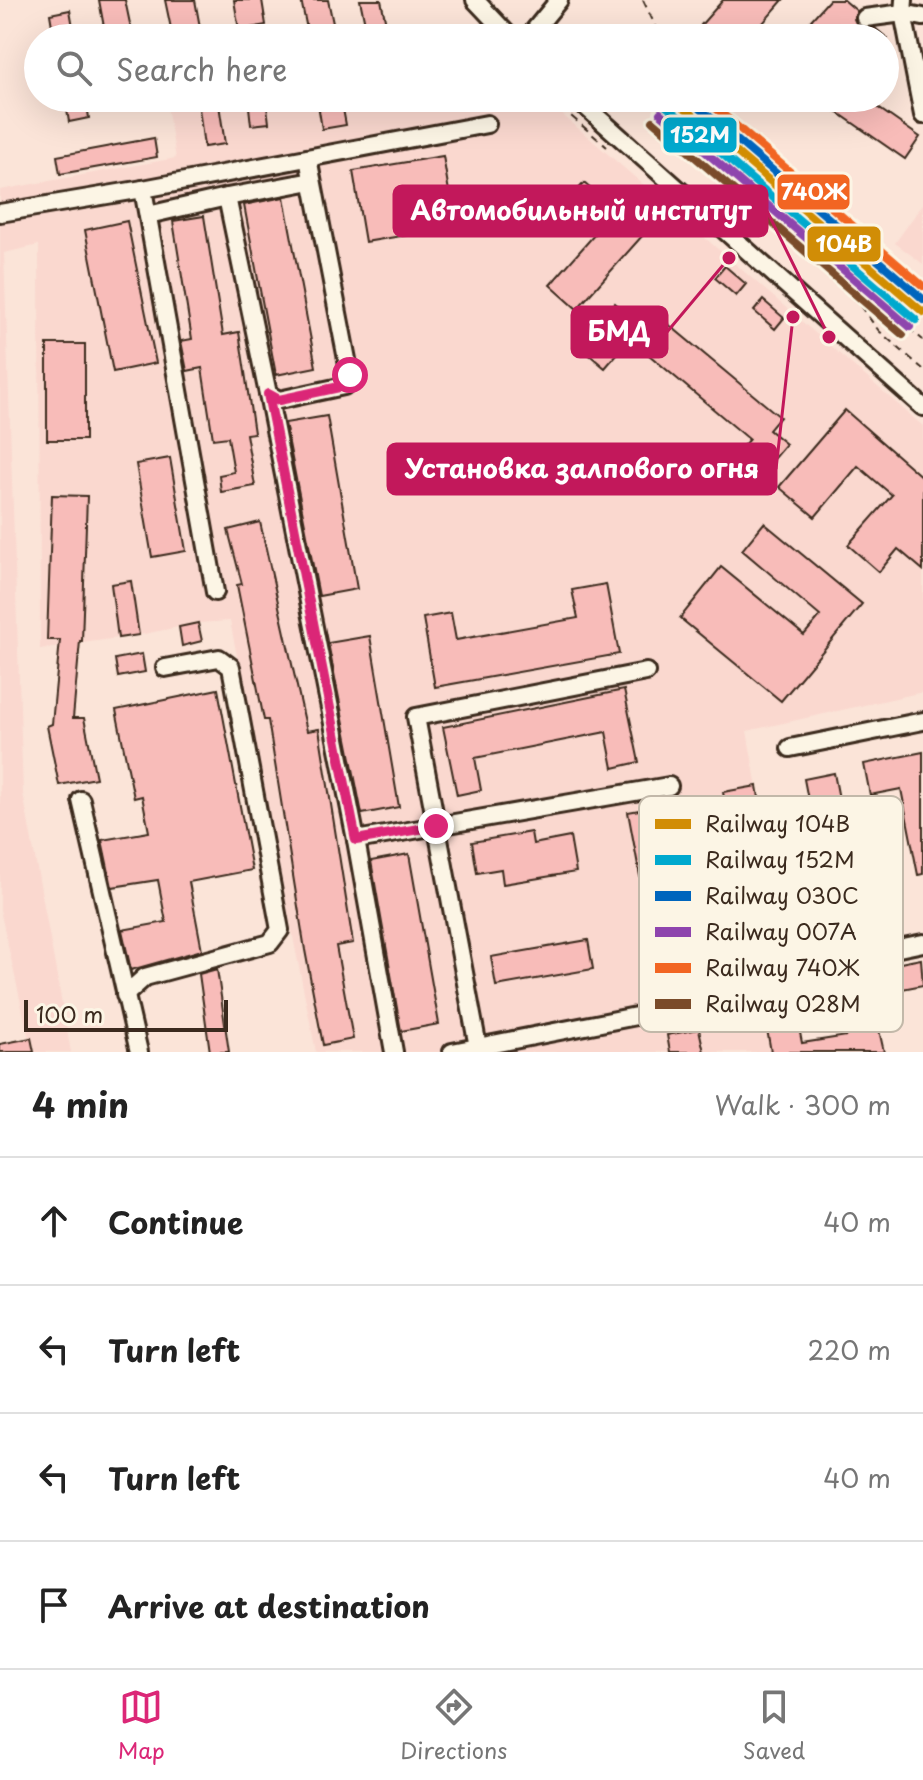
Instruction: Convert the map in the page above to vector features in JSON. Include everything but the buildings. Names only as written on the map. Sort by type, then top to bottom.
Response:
[{"type":"street","points":[[475,0],[498,24]]},
{"type":"street","points":[[539,24],[559,0]]},
{"type":"street","points":[[865,18],[903,7],[923,17]]},
{"type":"street","points":[[903,7],[923,115]]},
{"type":"street","points":[[592,112],[923,407]]},
{"type":"street","points":[[0,213],[487,124]]},
{"type":"street","points":[[268,394],[279,400],[344,386],[350,375],[308,158]]},
{"type":"street","points":[[148,215],[312,181]]},
{"type":"street","points":[[143,189],[215,592]]},
{"type":"street","points":[[227,197],[356,840],[394,1052]]},
{"type":"street","points":[[125,995],[145,977],[270,943],[280,930],[231,667],[219,658],[165,668]]},
{"type":"street","points":[[478,1047],[416,717],[646,672]]},
{"type":"street","points":[[790,748],[923,721]]},
{"type":"street","points":[[356,840],[669,786]]},
{"type":"street","points":[[81,800],[139,1052]]},
{"type":"street","points":[[903,947],[923,943]]},
{"type":"street","points":[[452,1052],[639,1016]]},
{"type":"path","points":[[643,0],[654,24]]},
{"type":"path","points":[[695,112],[717,159],[859,287],[923,340]]},
{"type":"path","points":[[851,294],[879,331],[923,369]]},
{"type":"shaded area","points":[[168,112],[559,112],[923,426],[923,692],[747,731],[759,796],[639,796],[639,1032],[800,1032],[804,1052],[316,1052],[230,621],[198,623],[40,649],[39,245],[4,253],[23,793],[71,1052],[32,1052],[0,910],[0,190],[176,158]]},
{"type":"shaded area","points":[[923,204],[923,264],[895,243]]},
{"type":"rail line","name":"152М","points":[[673,112],[916,320]]},
{"type":"rail line","name":"104В","points":[[689,112],[923,312]]},
{"type":"rail line","name":"030C","points":[[704,112],[923,299]]},
{"type":"rail line","name":"740Ж","points":[[720,112],[923,286]]},
{"type":"rail line","name":"007А","points":[[660,113],[910,327]]},
{"type":"rail line","name":"028М","points":[[653,121],[903,335]]},
{"type":"place","name":"БМД","points":[[729,258]]},
{"type":"place","name":"Установка залпового огня","points":[[793,317]]},
{"type":"place","name":"Автомобильный институт","points":[[829,337]]},
{"type":"route","points":[[350,375],[344,386],[279,400],[268,394],[356,840],[436,826]]}]
